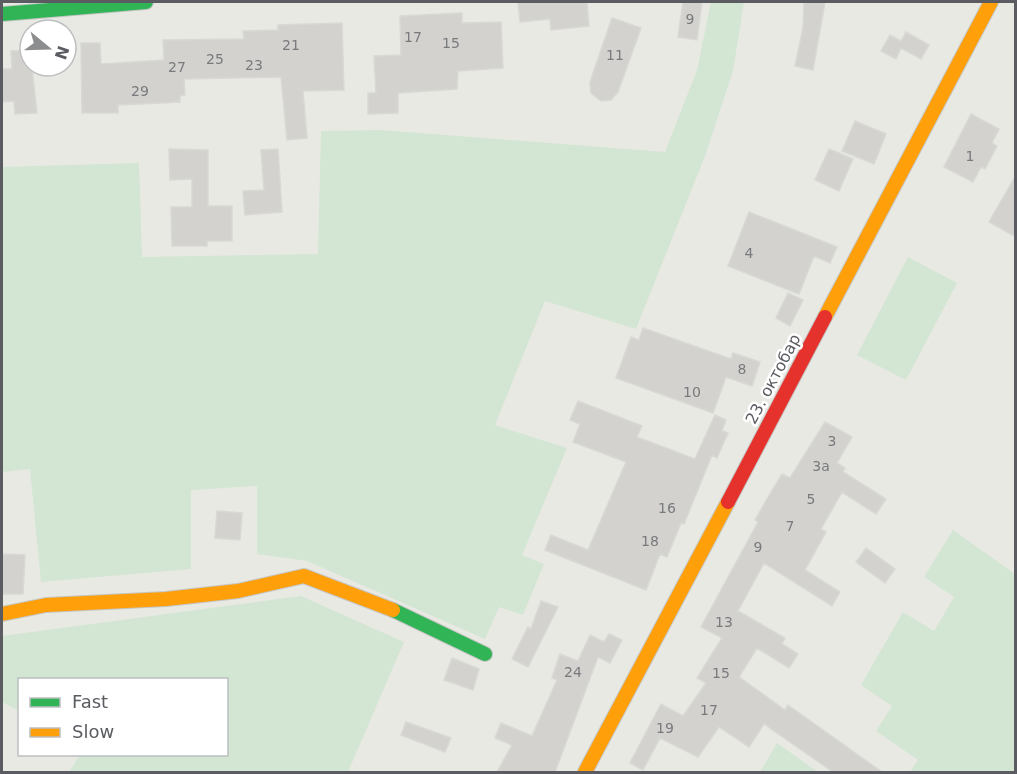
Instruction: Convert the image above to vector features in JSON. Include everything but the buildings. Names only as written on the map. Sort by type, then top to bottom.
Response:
[{"type":"street","points":[[2,14],[146,2]]},
{"type":"street","name":"23. октобар","points":[[585,772],[991,2]]},
{"type":"street","points":[[2,614],[46,605],[165,599],[238,591],[304,576],[390,609],[485,654]]},
{"type":"green space","points":[[711,2],[744,2],[733,71],[705,156],[636,329],[545,301],[495,425],[567,448],[522,555],[544,564],[523,615],[499,607],[485,639],[307,561],[257,554],[257,486],[191,490],[191,569],[41,582],[30,469],[2,472],[2,167],[139,163],[142,257],[318,254],[321,131],[381,130],[665,152],[697,70]]},
{"type":"green space","points":[[908,257],[957,283],[906,380],[857,355]]},
{"type":"green space","points":[[953,530],[1015,574],[1015,772],[910,772],[918,760],[876,731],[892,706],[861,685],[903,612],[934,631],[954,597],[924,577]]},
{"type":"green space","points":[[301,596],[404,642],[348,772],[69,772],[79,756],[228,756],[228,678],[18,678],[18,710],[2,702],[2,636]]},
{"type":"green space","points":[[777,743],[818,772],[760,772]]},
{"type":"traffic: fast","points":[[2,14],[146,2]]},
{"type":"traffic: fast","points":[[393,610],[485,654]]},
{"type":"traffic: slow","points":[[825,317],[991,2]]},
{"type":"traffic: slow","points":[[585,772],[728,502]]},
{"type":"traffic: slow","points":[[2,614],[46,605],[166,599],[238,591],[304,576],[393,610]]},
{"type":"traffic: jam","points":[[728,502],[825,317]]}]
